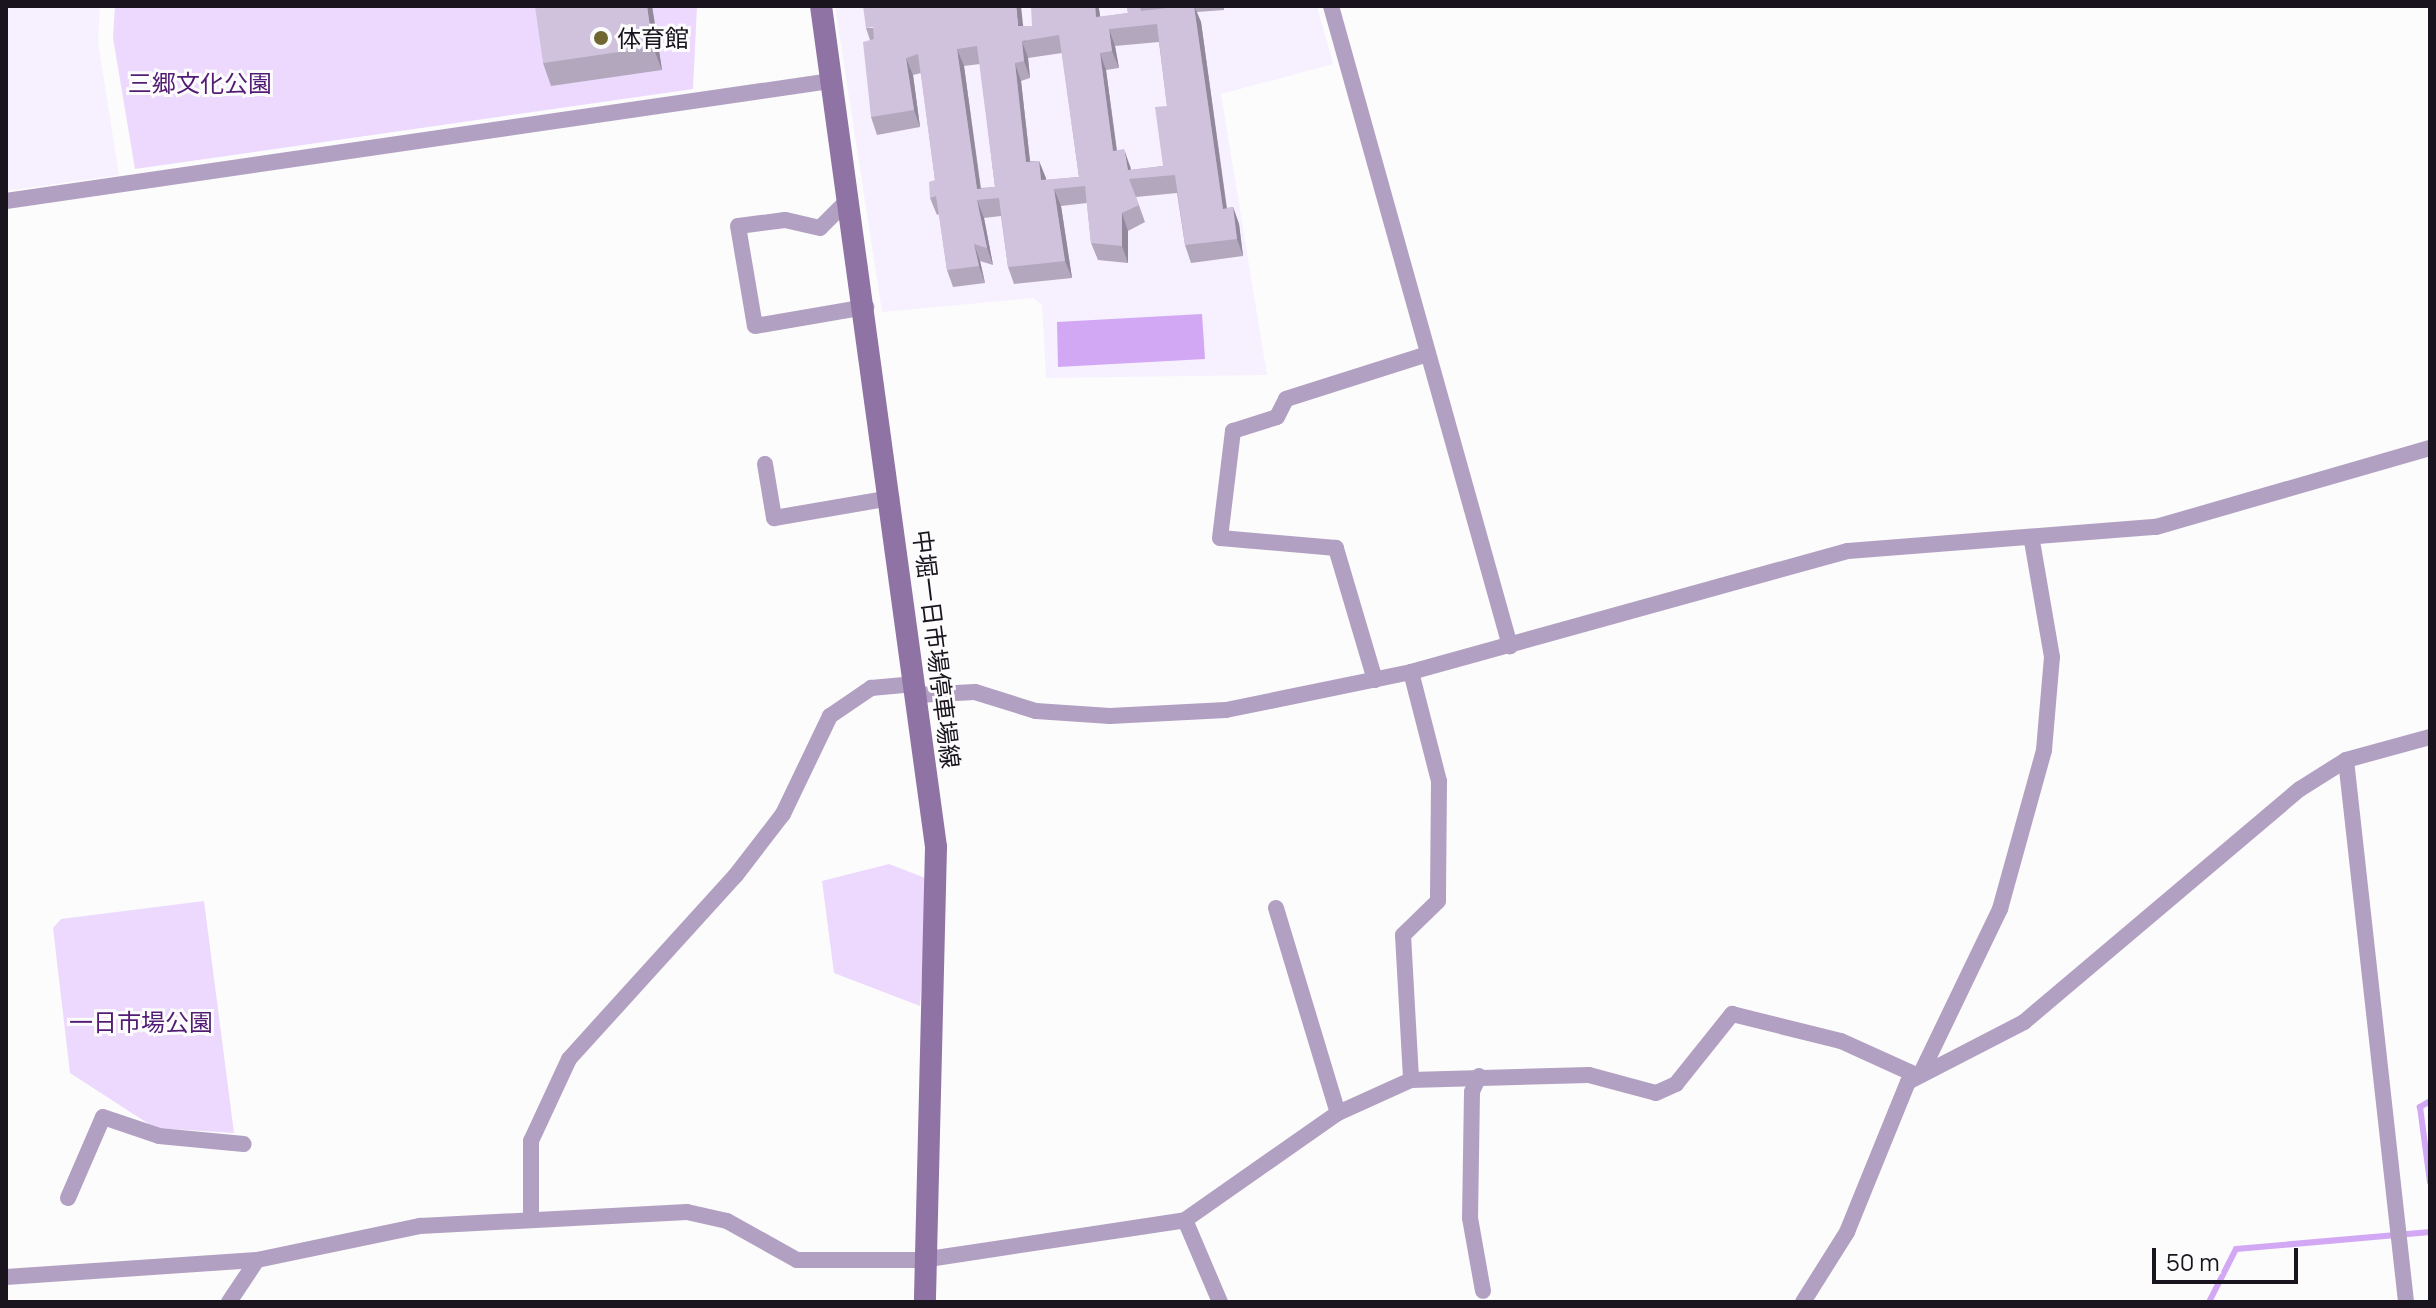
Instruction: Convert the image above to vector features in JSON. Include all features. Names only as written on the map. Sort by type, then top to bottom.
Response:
[{"type":"main road","name":"中堀一日市場停車場線","points":[[821,6],[866,307],[936,847],[922,1260],[925,1302]]},
{"type":"street","points":[[1331,6],[1510,646]]},
{"type":"street","points":[[6,201],[831,81]]},
{"type":"street","points":[[850,198],[820,228],[785,220],[738,226],[755,326],[866,307]]},
{"type":"street","points":[[1375,680],[1336,548],[1220,538],[1233,431],[1277,417],[1286,399],[1428,354]]},
{"type":"street","points":[[531,1220],[531,1141],[569,1059],[783,814],[830,716],[871,688],[975,692],[1036,711],[1110,716],[1226,710],[1411,672],[1848,551],[2032,541],[2156,527],[2430,448]]},
{"type":"street","points":[[765,464],[774,518],[891,498]]},
{"type":"street","points":[[1803,1302],[1847,1232],[1919,1072],[2000,909],[2044,750],[2052,657],[2032,541]]},
{"type":"street","points":[[1411,672],[1439,781],[1438,901],[1403,935],[1411,1080]]},
{"type":"street","points":[[6,1277],[257,1260],[420,1226],[687,1212],[727,1221],[797,1260],[922,1260],[1185,1220],[1338,1113],[1411,1080],[1589,1075],[1656,1093],[1676,1084],[1732,1014],[1841,1041],[1919,1072],[2024,1022],[2300,789],[2346,760],[2430,737]]},
{"type":"street","points":[[2346,760],[2406,1302]]},
{"type":"street","points":[[1276,908],[1338,1113]]},
{"type":"street","points":[[1479,1076],[1472,1092],[1470,1218],[1483,1291]]},
{"type":"street","points":[[68,1198],[103,1117],[159,1136],[244,1144]]},
{"type":"street","points":[[1185,1220],[1220,1302]]},
{"type":"street","points":[[229,1302],[257,1260]]},
{"type":"shaded area","points":[[6,6],[100,6],[98,42],[119,175],[6,191]]},
{"type":"shaded area","points":[[835,6],[1317,6],[1333,64],[1221,94],[1267,375],[1046,378],[1042,305],[1033,298],[882,312]]},
{"type":"shaded area","points":[[1202,314],[1205,359],[1058,367],[1057,322]]},
{"type":"green space","name":"三郷文化公園","points":[[115,6],[697,6],[693,89],[135,169],[113,38]]},
{"type":"green space","points":[[889,864],[928,879],[920,1006],[834,973],[822,881]]},
{"type":"green space","name":"一日市場公園","points":[[204,901],[234,1133],[155,1128],[70,1073],[53,928],[61,919]]},
{"type":"building","name":"体育館","points":[[535,6],[647,6],[653,47],[543,63]]},
{"type":"building","points":[[863,6],[1016,6],[1018,26],[1032,26],[1031,6],[1095,6],[1096,17],[1128,13],[1127,6],[1140,6],[1141,11],[1194,6],[1223,209],[1233,207],[1237,239],[1185,245],[1175,175],[1129,179],[1139,205],[1122,213],[1122,246],[1091,243],[1085,186],[1054,189],[1065,261],[1008,267],[999,198],[977,200],[987,248],[974,244],[979,266],[947,270],[936,196],[930,198],[929,182],[935,180],[918,54],[906,58],[914,110],[871,117],[863,42],[874,39],[873,27],[866,28]],"holes":[[[1157,24],[1167,106],[1155,107],[1163,166],[1128,170],[1124,149],[1113,151],[1100,53],[1112,51],[1109,29]],[[1059,35],[1079,177],[1041,180],[1039,161],[1026,162],[1015,63],[1024,61],[1022,41]],[[977,46],[995,187],[977,189],[957,49]]]},
{"type":"waterway","points":[[2430,1101],[2420,1107],[2430,1182]]},
{"type":"waterway","points":[[2209,1302],[2236,1249],[2430,1232]]},
{"type":"place","name":"体育館","points":[[601,38]]}]
